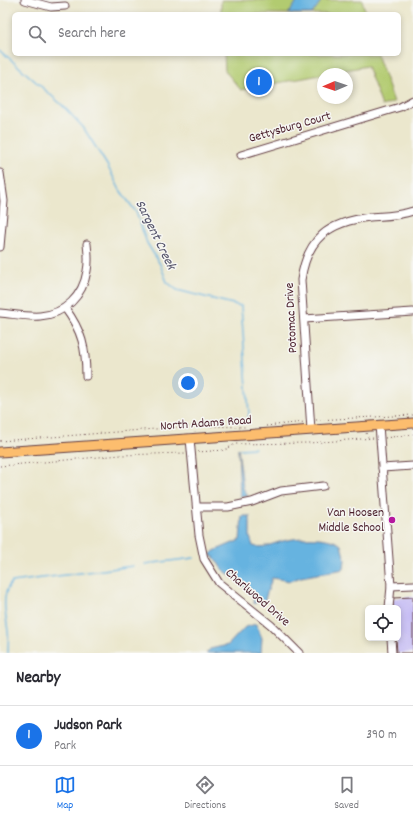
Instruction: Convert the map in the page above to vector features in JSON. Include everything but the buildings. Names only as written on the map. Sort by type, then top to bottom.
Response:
[{"type":"main road","name":"North Adams Road","points":[[0,452],[413,423]]},
{"type":"street","points":[[25,0],[51,7],[65,6]]},
{"type":"street","name":"Gettysburg Court","points":[[241,155],[393,109],[413,100]]},
{"type":"street","points":[[0,175],[4,201],[0,247]]},
{"type":"street","name":"Potomac Drive","points":[[311,430],[301,280],[310,249],[324,232],[350,220],[413,211]]},
{"type":"street","points":[[0,313],[39,316],[58,312],[65,308],[73,301],[83,286],[88,271],[87,244]]},
{"type":"street","points":[[65,308],[76,324],[84,344],[86,354],[86,376]]},
{"type":"street","points":[[304,319],[413,312]]},
{"type":"street","points":[[379,425],[390,586],[389,605]]},
{"type":"street","name":"Charlwood Drive","points":[[190,439],[201,548],[211,571],[219,583],[270,625],[299,653]]},
{"type":"street","points":[[382,468],[413,466]]},
{"type":"street","points":[[197,507],[228,507],[252,502],[281,491],[323,486]]},
{"type":"street","points":[[390,586],[413,585]]},
{"type":"street","points":[[391,641],[392,653]]},
{"type":"path","points":[[316,420],[413,415]]},
{"type":"path","points":[[264,426],[302,422]]},
{"type":"path","points":[[0,440],[194,426],[250,427]]},
{"type":"path","points":[[366,433],[369,438]]},
{"type":"path","points":[[385,438],[413,434]]},
{"type":"path","points":[[195,452],[223,450],[235,444],[309,443],[374,438]]},
{"type":"path","points":[[0,466],[125,454],[186,453]]},
{"type":"green space","points":[[221,0],[362,0],[365,12],[221,12]]},
{"type":"green space","points":[[224,56],[378,56],[394,102],[382,106],[367,66],[353,69],[317,68],[317,76],[241,90],[225,71]]},
{"type":"water","points":[[296,0],[322,0],[313,12],[289,12],[296,3]]},
{"type":"water","points":[[238,448],[243,488],[248,496],[240,497]]},
{"type":"water","points":[[242,516],[250,516],[250,537],[253,546],[265,546],[297,539],[321,538],[329,540],[341,545],[345,560],[344,569],[301,577],[290,581],[272,578],[263,605],[259,601],[254,604],[252,592],[222,569],[214,557],[210,555],[214,551],[240,540]]},
{"type":"water","points":[[256,624],[262,638],[261,653],[206,653],[210,649],[228,645],[245,627]]},
{"type":"waterway","name":"Sargent Creek","points":[[0,50],[62,105],[83,127],[107,165],[120,190],[136,212],[147,243],[160,264],[167,282],[177,290],[241,306],[249,414],[247,421]]},
{"type":"waterway","points":[[239,449],[255,448]]},
{"type":"waterway","points":[[145,564],[194,558]]},
{"type":"waterway","points":[[8,653],[5,599],[8,587],[12,582],[133,566]]},
{"type":"place","name":"Judson Park","points":[[259,82]]},
{"type":"place","name":"Van Hoosen Middle School","points":[[392,520]]}]
